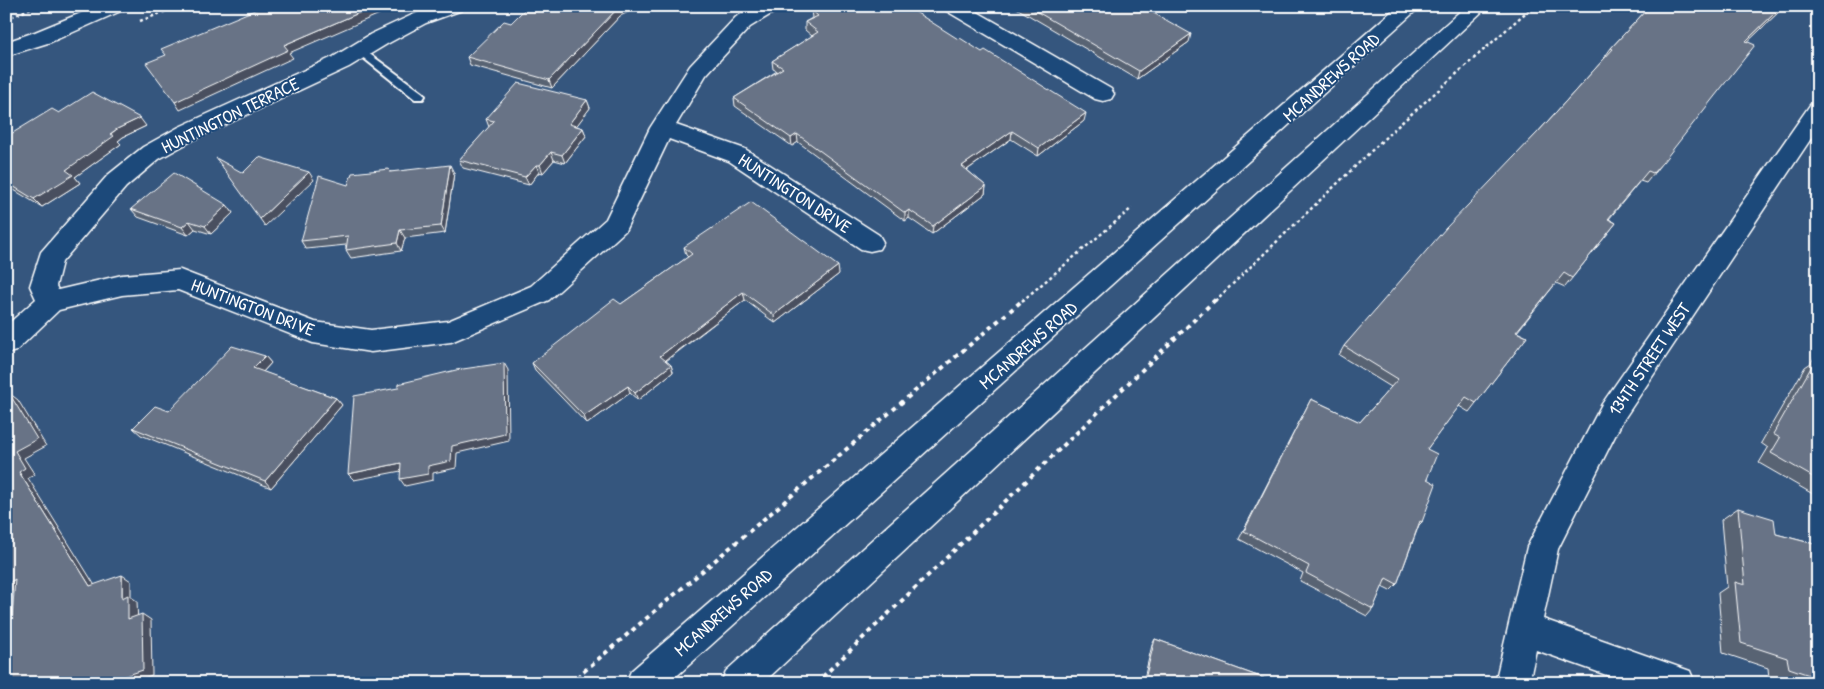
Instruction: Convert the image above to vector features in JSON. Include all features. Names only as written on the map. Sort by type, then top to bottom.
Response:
[{"type":"street","points":[[6,49],[43,37],[116,6]]},
{"type":"street","name":"HUNTINGTON TERRACE","points":[[51,302],[43,286],[50,259],[124,176],[151,153],[186,133],[341,62],[419,19],[455,6]]},
{"type":"street","name":"HUNTINGTON DRIVE","points":[[6,342],[51,302],[122,285],[180,280],[313,332],[371,341],[451,331],[540,293],[616,225],[662,128],[698,71],[743,22],[771,6]]},
{"type":"street","points":[[952,6],[1103,94]]},
{"type":"street","name":"MCANDREWS ROAD","points":[[643,683],[1411,6]]},
{"type":"street","points":[[738,683],[1176,280],[1478,6]]},
{"type":"street","name":"134TH STREET WEST","points":[[1512,683],[1543,547],[1612,413],[1818,110]]},
{"type":"street","name":"HUNTINGTON DRIVE","points":[[662,128],[737,155],[870,242]]},
{"type":"street","points":[[1524,629],[1678,683]]},
{"type":"lane","points":[[360,50],[419,96]]},
{"type":"path","points":[[6,19],[36,6]]},
{"type":"path","points":[[816,683],[1390,133],[1533,6]]},
{"type":"path","points":[[570,683],[1134,207]]},
{"type":"building","points":[[264,6],[375,6],[284,45],[288,50],[175,102],[146,63],[166,55],[161,49]]},
{"type":"building","points":[[528,6],[622,6],[549,80],[467,57],[504,21],[511,23]]},
{"type":"building","points":[[817,6],[906,6],[958,39],[960,38],[982,52],[985,50],[1086,113],[1039,148],[1012,131],[962,166],[986,186],[933,226],[909,210],[905,213],[797,134],[791,138],[734,98],[783,68],[772,61],[818,32],[805,22],[818,16],[811,10]]},
{"type":"building","points":[[1027,6],[1141,6],[1191,34],[1139,71]]},
{"type":"building","points":[[1650,6],[1782,6],[1746,41],[1755,45],[1663,162],[1653,173],[1648,171],[1608,219],[1616,223],[1572,278],[1564,273],[1516,332],[1527,337],[1476,403],[1466,397],[1427,449],[1437,454],[1427,479],[1436,484],[1397,584],[1386,578],[1373,609],[1306,573],[1309,566],[1244,531],[1311,399],[1360,422],[1398,379],[1344,346],[1446,228],[1538,132]]},
{"type":"building","points":[[518,83],[587,100],[569,124],[583,128],[562,155],[551,152],[540,165],[536,165],[525,177],[459,160],[494,121],[486,119]]},
{"type":"building","points":[[92,92],[140,118],[110,134],[114,136],[66,170],[73,175],[34,199],[6,182],[6,137],[52,109],[59,113]]},
{"type":"building","points":[[259,157],[309,172],[260,219],[216,158],[243,173]]},
{"type":"building","points":[[450,165],[441,226],[400,230],[397,243],[346,250],[348,236],[301,241],[319,176],[348,185],[352,173],[389,169],[390,172]]},
{"type":"building","points":[[174,173],[227,205],[205,226],[189,221],[182,227],[131,209]]},
{"type":"building","points":[[751,202],[838,266],[774,315],[743,292],[660,356],[671,365],[635,393],[628,386],[584,416],[532,363],[614,299],[621,304],[692,254],[684,247]]},
{"type":"building","points":[[232,346],[265,356],[253,368],[336,398],[265,481],[133,428],[155,406],[169,411]]},
{"type":"building","points":[[1817,357],[1818,480],[1771,453],[1780,438],[1773,434]]},
{"type":"building","points":[[504,363],[505,434],[452,446],[451,461],[428,466],[428,474],[400,479],[401,463],[348,474],[354,396],[398,388],[398,384],[456,370]]},
{"type":"building","points":[[9,393],[37,439],[15,451],[25,468],[19,472],[90,586],[122,575],[122,598],[128,595],[128,619],[142,614],[143,670],[122,677],[121,683],[6,683],[6,656],[9,655],[15,579],[6,585],[6,394]]},
{"type":"building","points":[[1738,508],[1774,519],[1776,534],[1818,545],[1818,678],[1789,668],[1787,658],[1741,643],[1735,582],[1745,585]]},
{"type":"building","points":[[1155,639],[1277,683],[1144,683]]}]
